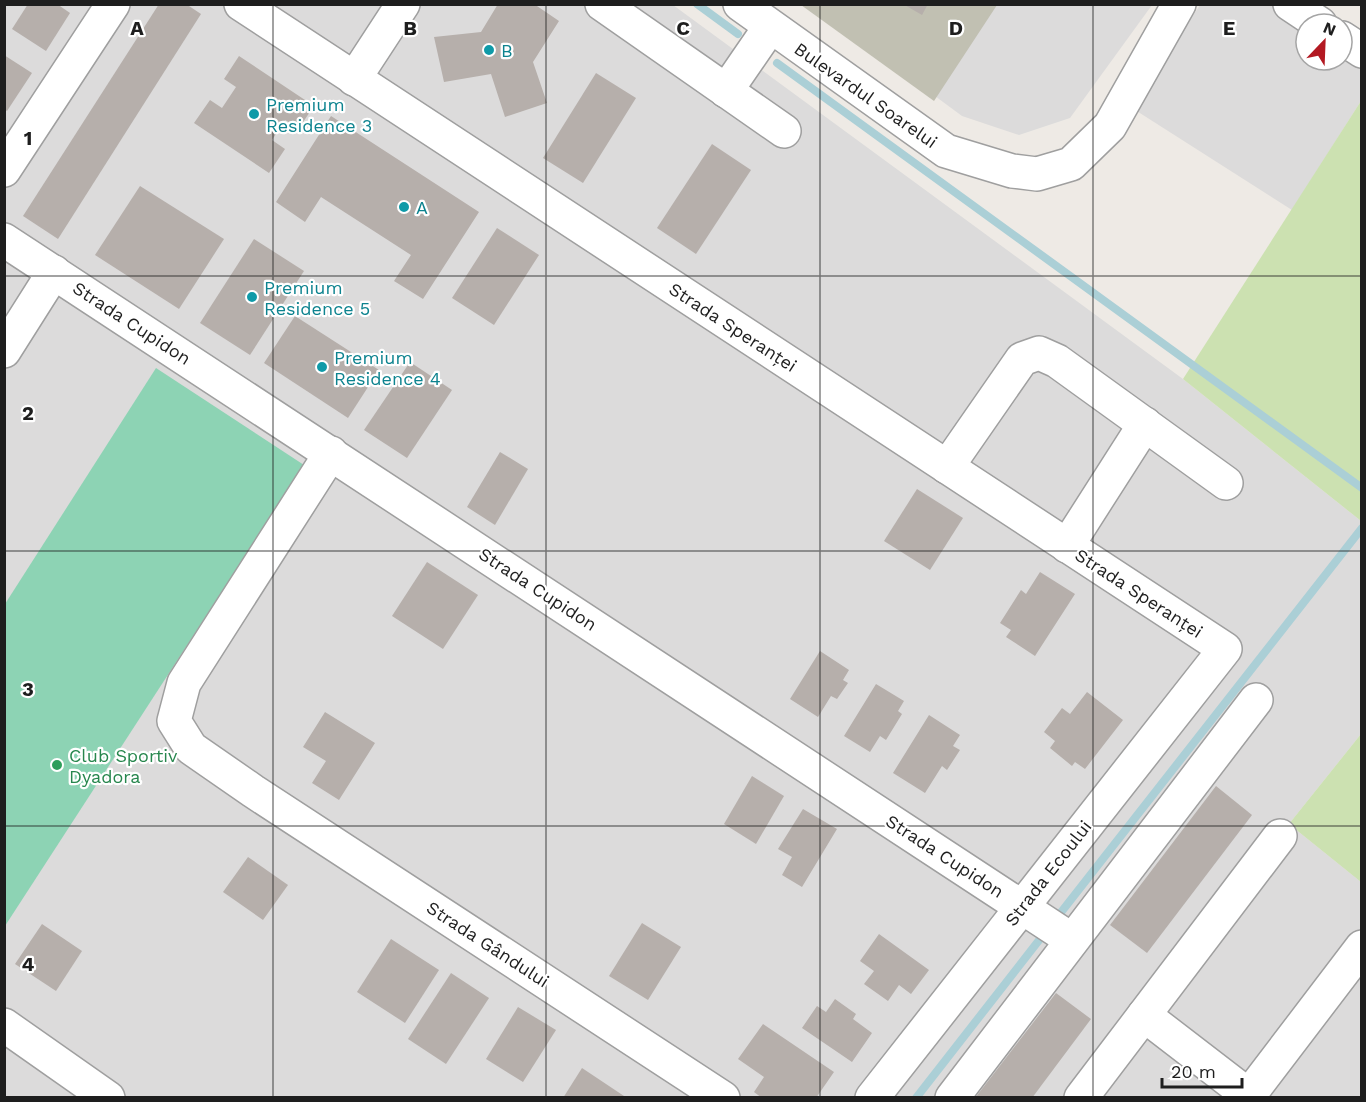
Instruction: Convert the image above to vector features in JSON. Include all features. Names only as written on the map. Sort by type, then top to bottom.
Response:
[{"type":"street","points":[[4,170],[113,4]]},
{"type":"street","name":"Strada Speranței","points":[[241,4],[1225,649]]},
{"type":"street","points":[[354,79],[403,4]]},
{"type":"street","points":[[602,4],[784,131]]},
{"type":"street","name":"Bulevardul Soarelui","points":[[740,4],[946,151],[1012,171],[1037,174],[1071,164],[1110,126],[1179,4]]},
{"type":"street","points":[[726,91],[770,27]]},
{"type":"street","name":"Strada Cupidon","points":[[4,240],[1046,923]]},
{"type":"street","points":[[4,351],[54,272]]},
{"type":"street","points":[[947,467],[1022,359],[1039,353],[1057,361],[1226,483]]},
{"type":"street","points":[[1067,546],[1145,424]]},
{"type":"street","name":"Strada Gândului","points":[[331,453],[184,683],[174,721],[191,748],[253,791],[723,1098]]},
{"type":"street","name":"Strada Ecoului","points":[[872,1098],[1046,923],[1225,649]]},
{"type":"street","points":[[952,1098],[1046,923],[1256,700]]},
{"type":"street","points":[[1081,1098],[1280,836]]},
{"type":"street","points":[[1144,1015],[1250,1097],[1362,947]]},
{"type":"street","points":[[5,1026],[108,1098]]},
{"type":"shaded area","points":[[5,5],[673,5],[1183,379],[1361,521],[1361,734],[1289,824],[1361,882],[1361,1097],[5,1098]]},
{"type":"shaded area","points":[[801,5],[997,5],[934,101]]},
{"type":"shaded area","points":[[812,5],[1152,5],[1070,118],[1019,135],[962,116]]},
{"type":"shaded area","points":[[1200,5],[1272,5],[1294,19],[1294,72],[1354,72],[1354,58],[1361,63],[1361,101],[1292,210],[1132,108]]},
{"type":"green space","points":[[1361,101],[1361,521],[1183,379]]},
{"type":"green space","name":"Club Sportiv Dyadora","points":[[156,368],[304,465],[5,926],[5,604]]},
{"type":"green space","points":[[1361,734],[1361,882],[1289,824]]},
{"type":"building","points":[[28,4],[57,4],[70,13],[46,51],[12,29]]},
{"type":"building","points":[[159,4],[186,4],[201,14],[58,239],[23,216]]},
{"type":"building","name":"B","points":[[498,4],[534,4],[559,21],[533,62],[547,103],[505,117],[491,74],[444,82],[434,37],[481,32]]},
{"type":"building","points":[[903,4],[928,4],[922,15]]},
{"type":"building","points":[[4,55],[32,73],[7,111],[4,109]]},
{"type":"building","name":"Premium Residence 3","points":[[239,56],[314,106],[299,128],[285,120],[272,140],[285,149],[269,173],[194,123],[210,100],[222,108],[236,87],[224,79]]},
{"type":"building","points":[[596,73],[636,98],[583,183],[543,158]]},
{"type":"building","name":"A","points":[[331,116],[479,212],[423,299],[394,281],[411,255],[321,197],[305,222],[276,202]]},
{"type":"building","points":[[712,144],[751,170],[696,254],[657,228]]},
{"type":"building","points":[[140,186],[224,239],[179,309],[95,255]]},
{"type":"building","points":[[497,228],[539,255],[494,325],[452,298]]},
{"type":"building","name":"Premium Residence 5","points":[[254,239],[304,271],[250,355],[200,323]]},
{"type":"building","name":"Premium Residence 4","points":[[295,316],[379,370],[348,418],[264,363]]},
{"type":"building","points":[[410,362],[452,390],[407,458],[364,430]]},
{"type":"building","points":[[500,452],[528,469],[495,525],[467,507]]},
{"type":"building","points":[[917,489],[963,518],[930,570],[884,541]]},
{"type":"building","points":[[427,562],[478,595],[443,649],[392,616]]},
{"type":"building","points":[[1040,572],[1075,594],[1035,656],[1006,637],[1011,630],[1000,623],[1021,590],[1026,594]]},
{"type":"building","points":[[820,651],[849,670],[843,680],[848,683],[837,699],[831,696],[818,717],[790,699]]},
{"type":"building","points":[[876,684],[904,701],[898,711],[902,714],[886,740],[880,736],[870,752],[844,736]]},
{"type":"building","points":[[1087,692],[1123,720],[1085,769],[1075,762],[1072,766],[1050,748],[1055,741],[1044,732],[1062,708],[1070,714]]},
{"type":"building","points":[[325,712],[375,743],[339,800],[312,783],[326,761],[303,747]]},
{"type":"building","points":[[929,715],[960,735],[953,746],[960,750],[947,770],[942,766],[925,793],[893,773]]},
{"type":"building","points":[[752,776],[784,796],[756,844],[724,824]]},
{"type":"building","points":[[1216,786],[1252,815],[1147,953],[1110,925]]},
{"type":"building","points":[[803,809],[837,829],[802,887],[782,875],[792,857],[778,849]]},
{"type":"building","points":[[248,857],[288,885],[263,920],[223,892]]},
{"type":"building","points":[[642,923],[681,947],[648,1000],[609,976]]},
{"type":"building","points":[[42,924],[82,951],[56,991],[15,964]]},
{"type":"building","points":[[879,934],[929,970],[911,994],[899,985],[888,1001],[864,984],[874,971],[860,961]]},
{"type":"building","points":[[391,939],[439,970],[405,1023],[357,992]]},
{"type":"building","points":[[451,973],[489,998],[446,1064],[408,1039]]},
{"type":"building","points":[[1056,993],[1091,1019],[1032,1098],[975,1098]]},
{"type":"building","points":[[835,999],[856,1014],[853,1019],[872,1033],[852,1062],[802,1028],[817,1006],[826,1012]]},
{"type":"building","points":[[518,1007],[556,1030],[523,1082],[486,1059]]},
{"type":"building","points":[[763,1024],[834,1072],[816,1098],[762,1098],[754,1092],[764,1077],[738,1059]]},
{"type":"building","points":[[582,1068],[627,1098],[563,1098]]},
{"type":"waterway","points":[[697,4],[738,34]]},
{"type":"waterway","points":[[777,63],[1362,488]]},
{"type":"waterway","points":[[1055,920],[1362,528]]},
{"type":"waterway","points":[[916,1098],[1047,930]]},
{"type":"place","name":"B","points":[[489,50]]},
{"type":"place","name":"Premium Residence 3","points":[[254,114]]},
{"type":"place","name":"A","points":[[404,207]]},
{"type":"place","name":"Premium Residence 5","points":[[252,297]]},
{"type":"place","name":"Premium Residence 4","points":[[322,367]]},
{"type":"place","name":"Club Sportiv Dyadora","points":[[57,765]]}]
